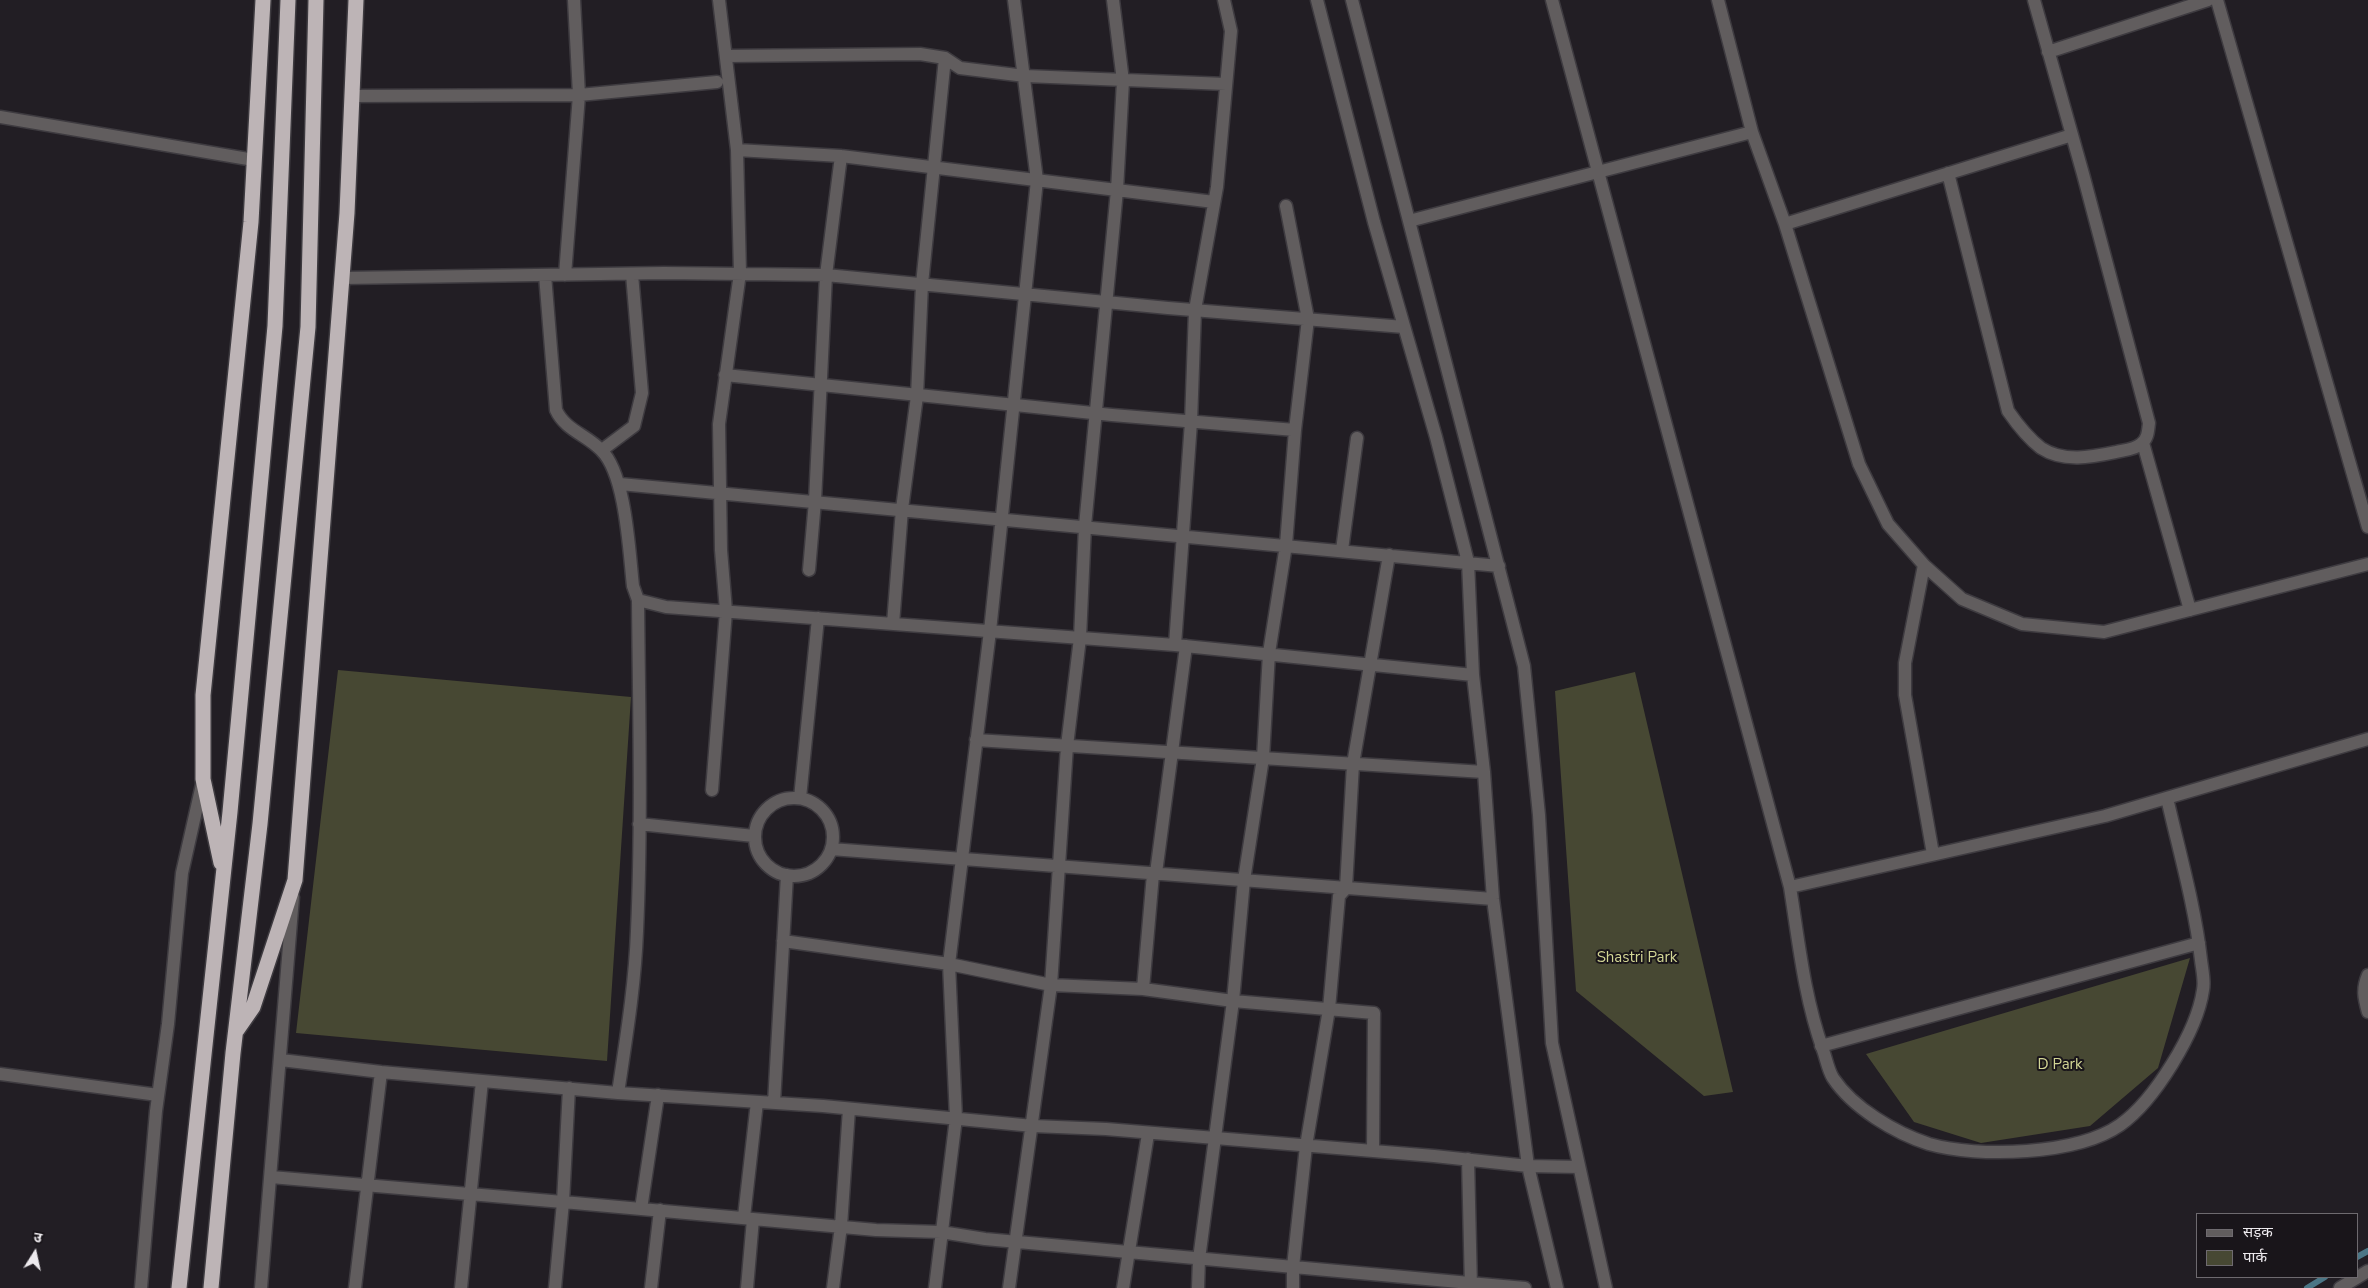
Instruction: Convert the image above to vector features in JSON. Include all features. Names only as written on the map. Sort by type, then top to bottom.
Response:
[{"type":"highway","points":[[224,877],[203,779],[203,695],[251,222],[263,0]]},
{"type":"highway","points":[[179,1288],[224,877],[275,326],[288,0]]},
{"type":"highway","points":[[211,1288],[236,1031],[260,824],[308,327],[316,0]]},
{"type":"highway","points":[[236,1031],[253,1007],[295,880],[343,278],[356,0]]},
{"type":"street","points":[[565,275],[579,95],[574,0]]},
{"type":"street","points":[[712,790],[726,612],[721,550],[718,424],[740,273],[737,150],[719,0]]},
{"type":"street","points":[[935,1288],[956,1118],[949,964],[990,632],[1037,180],[1014,0]]},
{"type":"street","points":[[1009,1288],[1051,986],[1067,746],[1080,638],[1085,526],[1117,190],[1123,81],[1113,0]]},
{"type":"street","points":[[1143,989],[1153,874],[1156,873],[1172,752],[1180,646],[1182,535],[1191,422],[1195,310],[1214,202],[1231,31],[1224,0]]},
{"type":"street","points":[[1317,0],[1374,222],[1436,437],[1468,562],[1473,675],[1484,772],[1494,899],[1528,1166],[1557,1288]]},
{"type":"street","points":[[1352,0],[1524,666],[1539,815],[1552,1043],[1606,1288]]},
{"type":"street","points":[[1552,0],[1790,888],[1807,1003],[1832,1077],[1847,1094],[1874,1118],[1930,1144],[1976,1151],[2037,1150],[2067,1146],[2095,1138],[2120,1125],[2148,1098],[2172,1066],[2188,1036],[2204,990],[2199,943],[2167,798]]},
{"type":"street","points":[[1718,0],[1752,132],[1784,224],[1859,464],[1888,524],[1924,566],[1962,599],[2022,624],[2104,632],[2368,564]]},
{"type":"street","points":[[1948,174],[2008,411],[2018,425],[2042,448],[2054,454],[2070,457],[2085,459],[2134,448],[2143,443],[2148,431],[2148,423],[2072,135],[2034,0]]},
{"type":"street","points":[[2048,52],[2208,0]]},
{"type":"street","points":[[2218,0],[2368,527]]},
{"type":"street","points":[[727,56],[920,54],[945,58],[960,68],[1025,76],[1226,84]]},
{"type":"street","points":[[893,624],[902,509],[917,396],[922,284],[945,58]]},
{"type":"street","points":[[352,96],[579,95],[717,82]]},
{"type":"street","points":[[0,117],[254,160]]},
{"type":"street","points":[[1409,221],[1752,132]]},
{"type":"street","points":[[1784,224],[2072,135]]},
{"type":"street","points":[[737,150],[841,156],[1214,202]]},
{"type":"street","points":[[809,570],[816,501],[826,275],[841,156]]},
{"type":"street","points":[[1198,1288],[1199,1259],[1233,1001],[1244,880],[1263,758],[1269,654],[1286,545],[1295,430],[1308,319],[1286,206]]},
{"type":"street","points":[[343,278],[740,273],[826,275],[1195,310],[1404,327]]},
{"type":"street","points":[[603,451],[634,426],[642,394],[632,274]]},
{"type":"street","points":[[545,275],[556,410],[560,419],[603,451],[610,461],[620,484],[633,586],[638,600],[640,824],[637,931],[626,1044],[618,1093]]},
{"type":"street","points":[[725,375],[917,396],[1295,430]]},
{"type":"street","points":[[1342,550],[1357,438]]},
{"type":"street","points":[[2143,443],[2190,610]]},
{"type":"street","points":[[620,484],[1498,566]]},
{"type":"street","points":[[1293,1288],[1293,1267],[1306,1146],[1329,1009],[1339,896],[1346,888],[1353,764],[1389,555]]},
{"type":"street","points":[[1924,566],[1905,663],[1905,695],[1933,854]]},
{"type":"street","points":[[638,600],[666,607],[1180,646],[1473,675]]},
{"type":"street","points":[[800,798],[818,618]]},
{"type":"street","points":[[1790,888],[2105,816],[2368,739]]},
{"type":"street","points":[[976,740],[1484,772]]},
{"type":"street","points":[[141,1288],[158,1095],[168,1024],[173,950],[182,874],[203,779]]},
{"type":"street","points":[[800,798],[811,802],[827,817],[833,838],[831,849],[818,867],[809,873],[798,876],[776,872],[767,866],[756,847],[754,836],[756,825],[769,807],[778,801],[800,798]]},
{"type":"street","points":[[640,824],[754,836]]},
{"type":"street","points":[[831,849],[1494,899]]},
{"type":"street","points":[[774,1103],[787,875]]},
{"type":"street","points":[[261,1288],[295,880]]},
{"type":"street","points":[[783,941],[949,964],[1051,986],[1143,989],[1233,1001],[1374,1013],[1373,1151]]},
{"type":"street","points":[[1821,1046],[2199,943]]},
{"type":"street","points":[[2368,975],[2364,984],[2363,996],[2368,1012]]},
{"type":"street","points":[[280,1060],[381,1072],[618,1093],[774,1103],[1033,1126],[1373,1151],[1528,1166],[1579,1167]]},
{"type":"street","points":[[354,1288],[381,1072]]},
{"type":"street","points":[[0,1074],[158,1095]]},
{"type":"street","points":[[461,1288],[482,1081]]},
{"type":"street","points":[[555,1288],[563,1202],[569,1088]]},
{"type":"street","points":[[641,1209],[658,1095]]},
{"type":"street","points":[[747,1288],[749,1218],[757,1102]]},
{"type":"street","points":[[833,1288],[841,1226],[849,1109]]},
{"type":"street","points":[[1123,1288],[1148,1134]]},
{"type":"street","points":[[1468,1159],[1471,1286]]},
{"type":"street","points":[[271,1177],[471,1192],[563,1202],[841,1226],[941,1232],[1014,1242],[1293,1267],[1389,1282],[1525,1288]]},
{"type":"street","points":[[651,1288],[660,1210]]},
{"type":"street","points":[[2340,1288],[2356,1278]]},
{"type":"green space","points":[[338,670],[631,697],[607,1061],[296,1033]]},
{"type":"green space","name":"Shastri Park","points":[[1635,672],[1733,1092],[1704,1096],[1576,991],[1555,691]]},
{"type":"green space","name":"D Park","points":[[2190,958],[2158,1068],[2090,1126],[1981,1143],[1914,1122],[1866,1054]]},
{"type":"waterway","points":[[2358,1256],[2368,1251]]},
{"type":"waterway","points":[[2307,1288],[2323,1278]]}]
